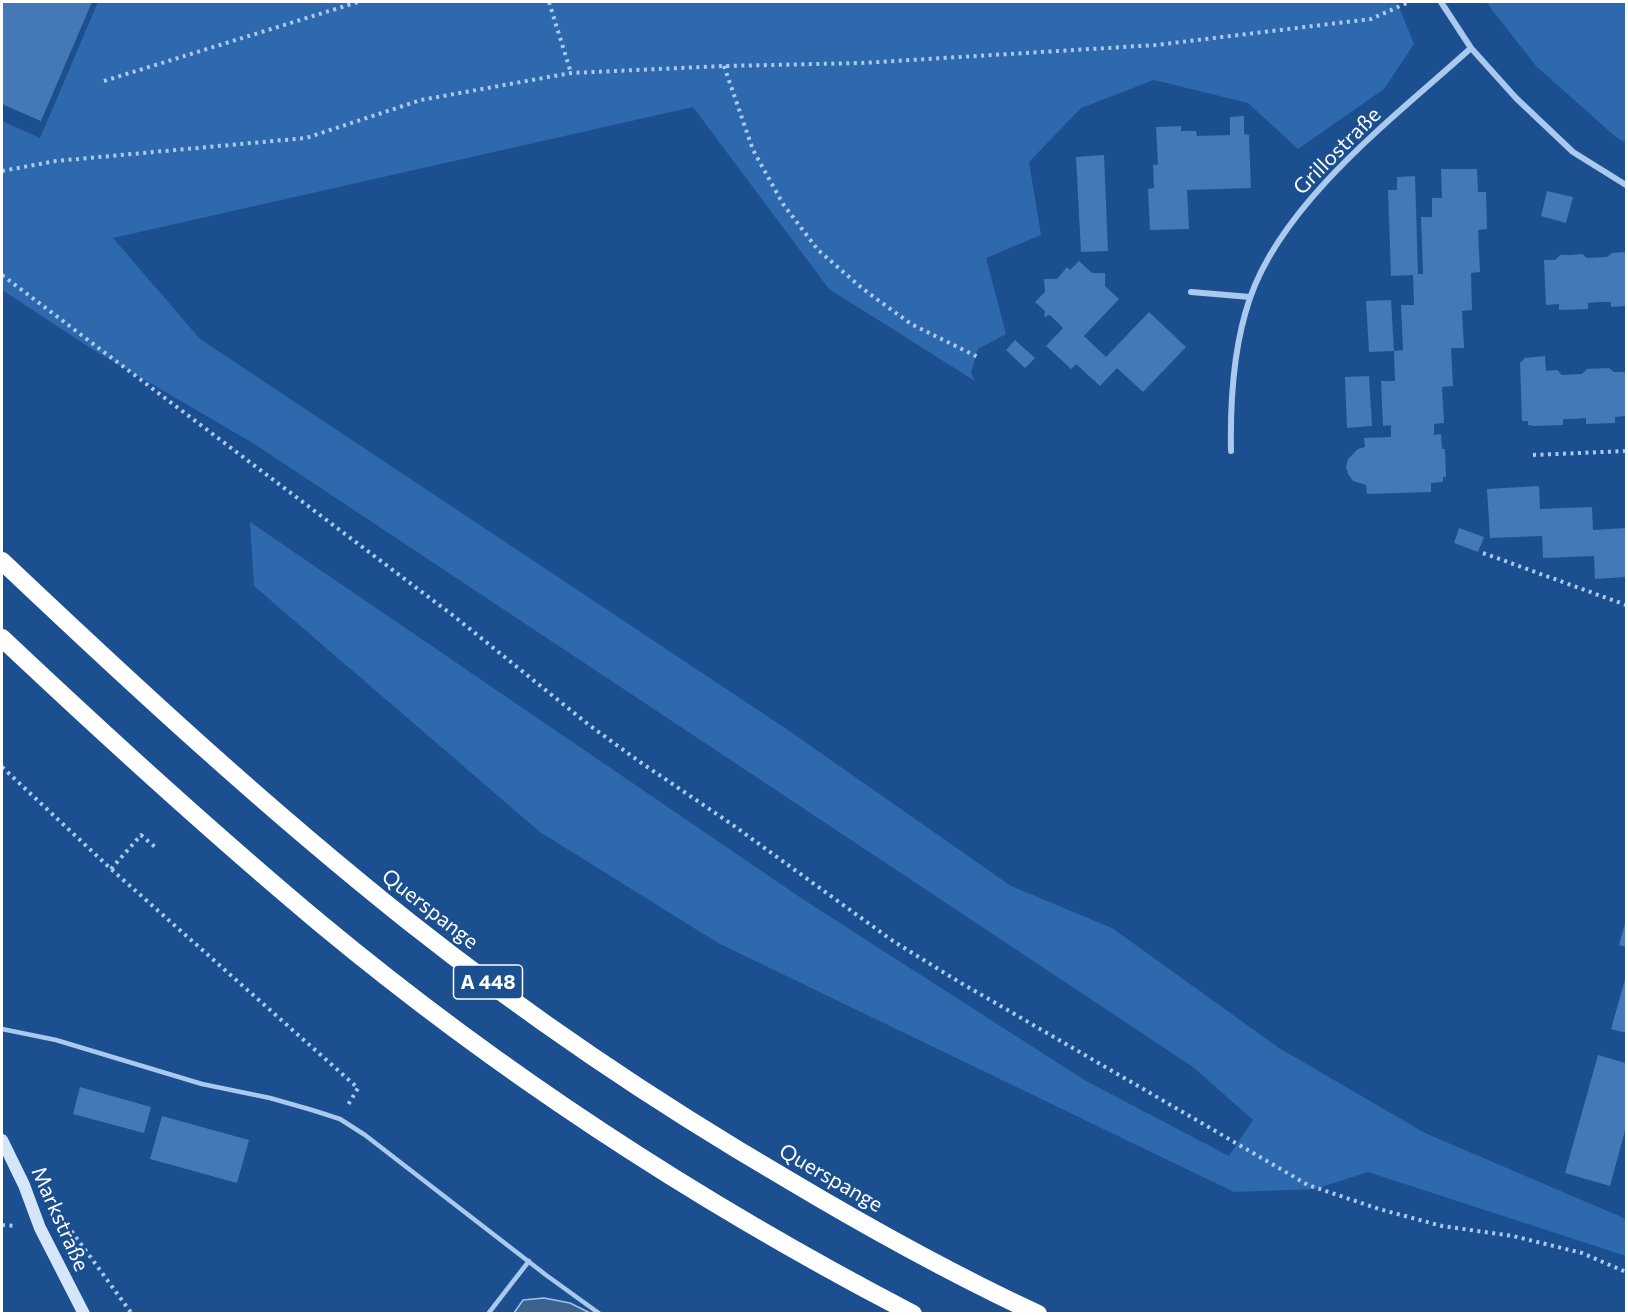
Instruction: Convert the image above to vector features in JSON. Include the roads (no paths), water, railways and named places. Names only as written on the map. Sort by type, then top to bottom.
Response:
[{"type":"highway","name":"Querspange","points":[[2,561],[133,684],[285,819],[410,923],[540,1021],[676,1111],[816,1196],[990,1292],[1038,1314]]},
{"type":"highway","name":"A 448","points":[[2,638],[158,783],[260,872],[322,925],[451,1025],[584,1119],[722,1207],[913,1314]]},
{"type":"main road","name":"Markstraße","points":[[2,1140],[24,1185],[40,1228],[84,1314]]},
{"type":"street","points":[[1441,2],[1471,48],[1516,98],[1573,152],[1626,185]]},
{"type":"street","name":"Grillostraße","points":[[1231,451],[1230,410],[1241,331],[1250,297],[1273,250],[1292,222],[1344,162],[1471,48]]},
{"type":"street","points":[[1191,292],[1250,297]]},
{"type":"lane","points":[[2,1029],[56,1040],[202,1084],[270,1098],[340,1119],[365,1135],[600,1314]]},
{"type":"lane","points":[[488,1314],[529,1261]]}]
